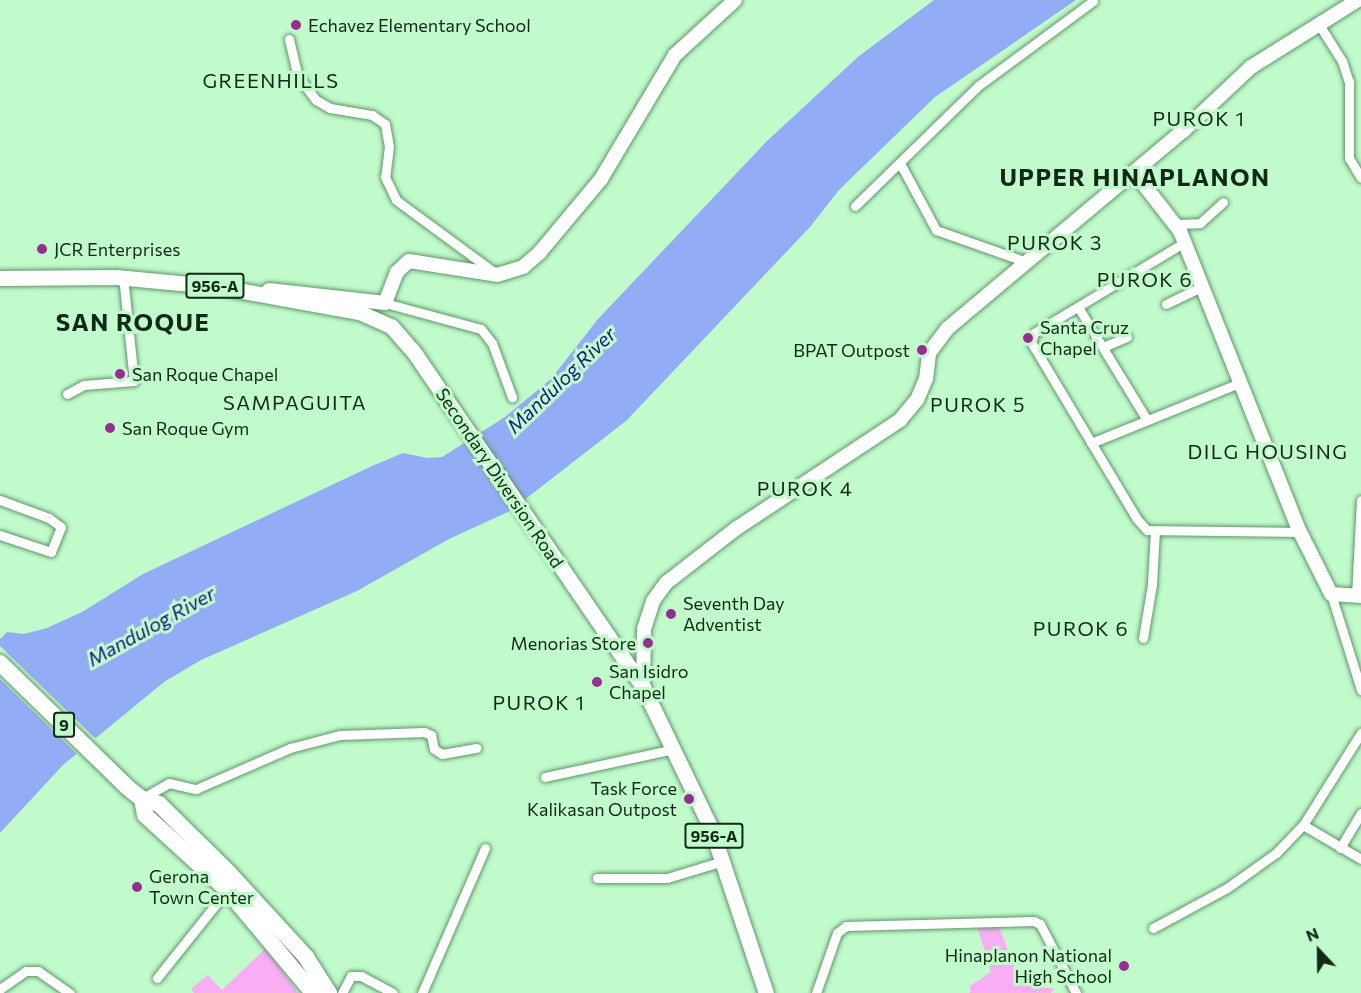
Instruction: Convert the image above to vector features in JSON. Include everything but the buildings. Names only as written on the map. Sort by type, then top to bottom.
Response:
[{"type":"highway","name":"9","points":[[0,663],[128,788],[142,799],[159,804],[209,854],[313,993]]},
{"type":"highway","name":"9","points":[[142,799],[145,815],[232,885],[306,957],[329,993]]},
{"type":"main road","name":"Secondary Diversion Road","points":[[0,278],[123,278],[255,292],[377,318],[397,332],[413,351],[643,687],[675,749],[723,861],[766,993]]},
{"type":"street","points":[[385,303],[397,272],[409,261],[497,275],[529,263],[616,159],[675,56],[735,0]]},
{"type":"street","points":[[643,687],[644,629],[653,601],[666,582],[737,528],[900,420],[923,389],[934,343],[1134,172],[1251,67],[1358,0]]},
{"type":"street","points":[[855,206],[901,165],[978,86],[1093,1]]},
{"type":"street","points":[[1318,23],[1342,62],[1349,82],[1349,158],[1361,178]]},
{"type":"street","points":[[289,39],[297,75],[316,100],[330,108],[372,115],[385,124],[389,146],[385,177],[396,200],[497,275]]},
{"type":"street","points":[[901,165],[936,230],[1027,262]]},
{"type":"street","points":[[1134,172],[1176,224],[1185,242],[1300,532],[1331,594],[1350,648],[1361,690]]},
{"type":"street","points":[[1176,224],[1200,224],[1223,202]]},
{"type":"street","points":[[1185,242],[1030,339],[1137,519],[1147,530],[1300,532]]},
{"type":"street","points":[[67,394],[84,385],[134,381],[123,278]]},
{"type":"street","points":[[1166,304],[1203,286]]},
{"type":"street","points":[[255,292],[290,291],[385,303],[476,326],[489,338],[512,397]]},
{"type":"street","points":[[1078,307],[1148,420]]},
{"type":"street","points":[[1103,347],[1127,336]]},
{"type":"street","points":[[1091,442],[1242,382]]},
{"type":"street","points":[[0,500],[49,518],[61,527],[51,552],[0,535]]},
{"type":"street","points":[[1331,594],[1358,596],[1361,500]]},
{"type":"street","points":[[1143,638],[1152,584],[1155,531]]},
{"type":"street","points":[[1350,648],[1361,648]]},
{"type":"street","points":[[142,799],[169,783],[196,789],[290,748],[340,735],[424,732],[431,735],[437,752],[476,748]]},
{"type":"street","points":[[1153,928],[1250,874],[1303,825],[1361,733]]},
{"type":"street","points":[[546,777],[675,749]]},
{"type":"street","points":[[1340,848],[1361,813]]},
{"type":"street","points":[[1303,825],[1361,859]]},
{"type":"street","points":[[422,993],[484,848]]},
{"type":"street","points":[[597,878],[667,878],[723,861]]},
{"type":"street","points":[[157,978],[232,885]]},
{"type":"street","points":[[816,993],[837,933],[846,926],[1034,921],[1040,924],[1076,993]]},
{"type":"street","points":[[0,989],[27,971],[38,971],[70,993]]},
{"type":"street","points":[[342,993],[351,976],[361,976],[393,993]]},
{"type":"shaded area","points":[[977,926],[999,927],[1016,971],[1032,988],[1054,988],[1051,993],[970,993],[970,986],[991,972]]},
{"type":"shaded area","points":[[266,948],[298,993],[194,993],[191,989],[208,975],[222,990]]},
{"type":"water","name":"Mandulog River","points":[[934,0],[1076,0],[935,97],[839,190],[810,227],[627,420],[510,511],[449,539],[357,591],[201,660],[164,682],[63,765],[0,833],[0,639],[7,632],[24,634],[47,628],[82,612],[143,574],[372,466],[403,453],[427,458],[442,457],[505,417],[551,379],[598,319],[767,141],[859,56]]},
{"type":"pier","points":[[0,646],[96,739],[78,755],[0,679]]},
{"type":"place","name":"Echavez Elementary School","points":[[296,25]]},
{"type":"place","name":"JCR Enterprises","points":[[42,249]]},
{"type":"place","name":"Santa Cruz Chapel","points":[[1028,338]]},
{"type":"place","name":"BPAT Outpost","points":[[922,350]]},
{"type":"place","name":"San Roque Chapel","points":[[120,374]]},
{"type":"place","name":"San Roque Gym","points":[[110,428]]},
{"type":"place","name":"Seventh Day Adventist","points":[[671,614]]},
{"type":"place","name":"Menorias Store","points":[[648,643]]},
{"type":"place","name":"San Isidro Chapel","points":[[597,682]]},
{"type":"place","name":"Task Force Kalikasan Outpost","points":[[689,799]]},
{"type":"place","name":"Gerona Town Center","points":[[137,887]]},
{"type":"place","name":"Hinaplanon National High School","points":[[1124,966]]},
{"type":"district","name":"GREENHILLS","points":[[271,80]]},
{"type":"district","name":"PUROK 1","points":[[1199,118]]},
{"type":"district","name":"UPPER HINAPLANON","points":[[1135,177]]},
{"type":"district","name":"PUROK 3","points":[[1055,242]]},
{"type":"district","name":"PUROK 6","points":[[1145,279]]},
{"type":"district","name":"SAN ROQUE","points":[[133,322]]},
{"type":"district","name":"SAMPAGUITA","points":[[295,402]]},
{"type":"district","name":"PUROK 5","points":[[978,404]]},
{"type":"district","name":"DILG HOUSING","points":[[1268,451]]},
{"type":"district","name":"PUROK 4","points":[[805,488]]},
{"type":"district","name":"PUROK 6","points":[[1081,628]]},
{"type":"district","name":"PUROK 1","points":[[539,702]]}]
